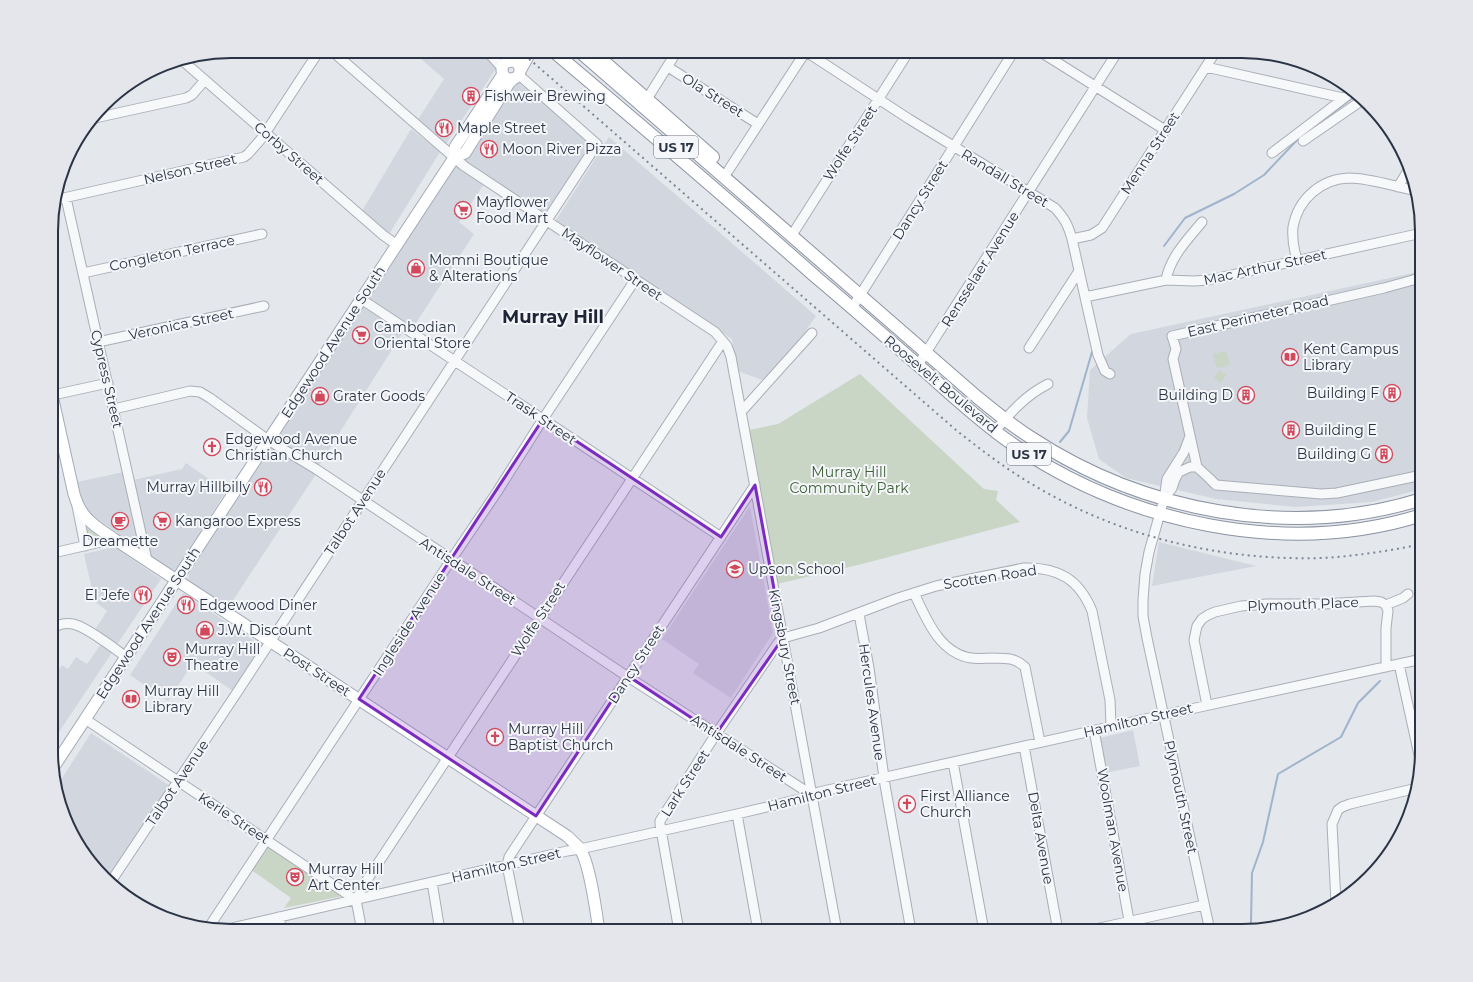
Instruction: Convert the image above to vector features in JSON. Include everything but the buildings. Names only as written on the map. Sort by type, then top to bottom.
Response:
[{"type":"highway","points":[[561,58],[782,247]]},
{"type":"highway","name":"US 17","points":[[573,58],[685,155],[782,247]]},
{"type":"highway","name":"US 17","points":[[586,58],[792,235]]},
{"type":"highway","points":[[600,58],[728,170],[792,235]]},
{"type":"highway","name":"Roosevelt Boulevard","points":[[792,235],[926,353],[1005,420],[1031,438],[1089,470],[1113,481],[1164,499],[1233,514],[1290,518],[1330,518],[1364,514],[1386,510],[1415,501]]},
{"type":"highway","name":"Roosevelt Boulevard","points":[[782,247],[995,431],[1031,456],[1065,476],[1106,494],[1159,513],[1214,526],[1286,533],[1343,532],[1389,524],[1415,517]]},
{"type":"highway","points":[[1389,524],[1415,520]]},
{"type":"main road","name":"Edgewood Avenue South","points":[[58,759],[455,157],[455,147],[505,67],[514,58]]},
{"type":"main road","name":"Edgewood Avenue South","points":[[455,157],[465,153],[509,83],[518,75],[527,58]]},
{"type":"main road","points":[[505,67],[512,62],[515,63],[519,67],[518,75]]},
{"type":"main road","name":"Post Street","points":[[58,425],[77,504],[84,516],[114,539],[566,836],[580,849],[584,858],[598,924]]},
{"type":"street","name":"Nelson Street","points":[[61,199],[244,157],[266,133],[314,58]]},
{"type":"street","name":"Mayflower Street","points":[[340,58],[464,166],[715,332],[723,341]]},
{"type":"street","points":[[495,58],[505,67]]},
{"type":"street","points":[[497,58],[505,67]]},
{"type":"street","points":[[647,98],[668,67],[672,58]]},
{"type":"street","points":[[728,170],[800,58]]},
{"type":"street","name":"Randall Street","points":[[816,58],[954,146],[1029,191],[1055,208],[1064,217],[1072,240],[1098,355],[1105,371],[1110,374]]},
{"type":"street","name":"Wolfe Street","points":[[792,235],[905,58]]},
{"type":"street","name":"Dancy Street","points":[[852,308],[1010,58]]},
{"type":"street","points":[[1050,58],[1165,130]]},
{"type":"street","name":"Rensselaer Avenue","points":[[918,365],[1114,58]]},
{"type":"street","name":"Menna Street","points":[[1072,240],[1091,235],[1102,228],[1212,58]]},
{"type":"street","name":"Corby Street","points":[[186,64],[383,235],[397,245]]},
{"type":"street","name":"Ola Street","points":[[668,67],[758,124]]},
{"type":"street","points":[[1206,67],[1343,98]]},
{"type":"street","name":"Talbot Avenue","points":[[114,878],[597,144],[518,75]]},
{"type":"street","points":[[101,117],[186,98],[192,95],[205,80]]},
{"type":"street","points":[[1272,153],[1348,95]]},
{"type":"street","points":[[1303,141],[1358,103]]},
{"type":"street","points":[[1398,187],[1405,175]]},
{"type":"street","points":[[1297,260],[1293,238],[1293,227],[1296,216],[1309,196],[1318,188],[1339,179],[1350,178],[1410,189]]},
{"type":"street","name":"Cypress Street","points":[[66,198],[147,560]]},
{"type":"street","points":[[1166,280],[1168,270],[1173,259],[1202,222]]},
{"type":"street","name":"Congleton Terrace","points":[[83,273],[262,234]]},
{"type":"street","name":"Mac Arthur Street","points":[[1085,297],[1166,280],[1209,280],[1415,235]]},
{"type":"street","points":[[1029,348],[1079,271]]},
{"type":"street","name":"East Perimeter Road","points":[[1197,467],[1173,359],[1176,349],[1172,336],[1384,288],[1415,279]]},
{"type":"street","name":"Ingleside Avenue","points":[[211,923],[450,560],[497,492],[543,419],[635,280]]},
{"type":"street","name":"Trask Street","points":[[361,299],[720,537]]},
{"type":"street","name":"Veronica Street","points":[[98,342],[264,306]]},
{"type":"street","points":[[741,412],[812,333]]},
{"type":"street","name":"Wolfe Street","points":[[356,900],[363,886],[631,478],[723,341]]},
{"type":"street","name":"Kingsbury Street","points":[[723,341],[727,346],[731,357],[836,924]]},
{"type":"street","points":[[58,394],[108,383]]},
{"type":"street","points":[[995,431],[1018,404],[1048,384]]},
{"type":"street","name":"Antisdale Street","points":[[114,409],[184,392],[200,392],[268,440],[316,469],[450,560],[540,617],[628,677],[812,795]]},
{"type":"street","points":[[1164,499],[1167,479],[1184,452],[1190,436]]},
{"type":"street","points":[[1164,499],[1172,488],[1179,472],[1190,467],[1197,467],[1216,485],[1318,494],[1337,493],[1415,476]]},
{"type":"street","name":"Dancy Street","points":[[508,865],[509,857],[755,485]]},
{"type":"street","name":"Plymouth Street","points":[[1164,499],[1159,513],[1145,574],[1143,616],[1208,924]]},
{"type":"street","points":[[77,504],[85,546]]},
{"type":"street","points":[[58,552],[114,539]]},
{"type":"street","name":"Scotten Road","points":[[783,638],[819,628],[936,586],[1024,568],[1046,569],[1066,576],[1082,591],[1092,611],[1110,700],[1111,726]]},
{"type":"street","points":[[914,593],[932,630],[946,646],[961,655],[971,658],[1012,659],[1018,661],[1025,667],[1040,742]]},
{"type":"street","points":[[1386,667],[1388,611],[1386,605],[1403,598],[1408,594]]},
{"type":"street","name":"Plymouth Place","points":[[1207,705],[1194,640],[1197,626],[1208,615],[1242,606],[1267,604],[1324,604],[1374,601],[1381,602],[1386,605]]},
{"type":"street","name":"Hercules Avenue","points":[[858,614],[869,668],[884,778],[910,924]]},
{"type":"street","points":[[58,626],[62,624],[75,624],[85,629],[126,657]]},
{"type":"street","name":"Lark Street","points":[[661,831],[660,821],[716,734],[783,638]]},
{"type":"street","name":"Hamilton Street","points":[[249,924],[737,814],[1040,742],[1415,661]]},
{"type":"street","points":[[1399,664],[1415,737]]},
{"type":"street","name":"Kerle Street","points":[[84,719],[267,839],[356,900]]},
{"type":"street","name":"Woolman Avenue","points":[[1094,730],[1130,924]]},
{"type":"street","name":"Delta Avenue","points":[[1024,746],[1057,924]]},
{"type":"street","points":[[953,762],[983,924]]},
{"type":"street","points":[[1336,896],[1332,824],[1338,810],[1350,804],[1411,789]]},
{"type":"street","points":[[737,814],[757,924]]},
{"type":"street","points":[[661,831],[678,924]]},
{"type":"street","points":[[508,865],[519,924]]},
{"type":"street","points":[[432,882],[439,924]]},
{"type":"street","points":[[356,900],[361,924]]},
{"type":"street","points":[[1137,924],[1204,905]]},
{"type":"street","points":[[279,917],[280,924]]},
{"type":"highlighted area","points":[[543,419],[721,537],[755,485],[783,638],[716,734],[628,676],[536,816],[359,699]]},
{"type":"shaded area","points":[[420,58],[489,58],[497,67],[446,144],[417,121],[444,79]]},
{"type":"shaded area","points":[[517,81],[591,144],[544,215],[464,160]]},
{"type":"shaded area","points":[[411,129],[440,152],[389,234],[362,211]]},
{"type":"shaded area","points":[[609,137],[816,316],[807,329],[804,337],[765,381],[738,371],[732,339],[555,222]]},
{"type":"shaded area","points":[[456,164],[484,184],[459,222],[474,234],[412,329],[369,300]]},
{"type":"shaded area","points":[[1415,273],[1415,491],[1372,502],[1296,507],[1216,499],[1126,478],[1099,459],[1087,418],[1090,370],[1131,334]]},
{"type":"shaded area","points":[[361,306],[403,332],[318,467],[275,440]]},
{"type":"shaded area","points":[[270,446],[316,474],[228,608],[191,583],[188,579],[190,572]]},
{"type":"shaded area","points":[[186,463],[226,491],[175,573],[151,559],[133,480],[182,469]]},
{"type":"shaded area","points":[[124,472],[140,542],[134,545],[83,508],[77,482]]},
{"type":"shaded area","name":"Upson School","points":[[750,506],[773,633],[731,698],[693,673],[699,664],[662,639]]},
{"type":"shaded area","points":[[1159,542],[1256,566],[1152,586]]},
{"type":"shaded area","points":[[114,547],[161,579],[116,646],[94,631],[107,611],[95,602],[84,554]]},
{"type":"shaded area","points":[[183,593],[262,646],[233,691],[193,663],[168,701],[130,675]]},
{"type":"shaded area","points":[[101,644],[113,651],[58,734],[58,671],[62,665],[68,669],[76,657],[87,664]]},
{"type":"shaded area","points":[[1133,730],[1140,766],[1105,773],[1100,738]]},
{"type":"shaded area","points":[[91,733],[170,786],[112,876],[101,865],[81,837],[71,817],[60,781]]},
{"type":"green space","points":[[1226,351],[1230,365],[1217,368],[1213,354]]},
{"type":"green space","points":[[1219,370],[1226,375],[1221,383],[1214,378]]},
{"type":"green space","name":"Murray Hill Community Park","points":[[860,374],[984,489],[998,491],[996,500],[1020,522],[866,563],[777,584],[749,430],[778,424]]},
{"type":"green space","points":[[86,528],[100,536],[100,540],[89,541],[86,538]]},
{"type":"green space","points":[[270,845],[343,896],[284,908],[291,898],[250,869],[265,846]]},
{"type":"waterway","points":[[1164,246],[1185,218],[1234,194],[1264,175],[1298,139],[1352,98]]},
{"type":"waterway","points":[[1060,442],[1069,431],[1092,352]]},
{"type":"waterway","points":[[1250,924],[1252,873],[1263,842],[1278,774],[1341,737],[1358,703],[1380,681]]},
{"type":"railway","points":[[528,58],[956,430],[1002,465],[1051,495],[1082,511],[1148,536],[1217,551],[1252,556],[1323,558],[1372,553],[1415,545]]},
{"type":"place","name":"Fishweir Brewing","points":[[471,96]]},
{"type":"place","name":"Maple Street","points":[[444,128]]},
{"type":"place","name":"Moon River Pizza","points":[[489,149]]},
{"type":"place","name":"Mayflower Food Mart","points":[[463,210]]},
{"type":"place","name":"Momni Boutique & Alterations","points":[[416,268]]},
{"type":"place","name":"Cambodian Oriental Store","points":[[361,335]]},
{"type":"place","name":"Kent Campus Library","points":[[1290,357]]},
{"type":"place","name":"Building F","points":[[1392,393]]},
{"type":"place","name":"Building D","points":[[1246,395]]},
{"type":"place","name":"Grater Goods","points":[[320,396]]},
{"type":"place","name":"Building E","points":[[1291,430]]},
{"type":"place","name":"Edgewood Avenue Christian Church","points":[[212,447]]},
{"type":"place","name":"Building G","points":[[1384,454]]},
{"type":"place","name":"Murray Hillbilly","points":[[263,487]]},
{"type":"place","name":"Dreamette","points":[[120,521]]},
{"type":"place","name":"Kangaroo Express","points":[[162,521]]},
{"type":"place","name":"Upson School","points":[[735,569]]},
{"type":"place","name":"El Jefe","points":[[143,595]]},
{"type":"place","name":"Edgewood Diner","points":[[186,605]]},
{"type":"place","name":"J.W. Discount","points":[[205,630]]},
{"type":"place","name":"Murray Hill Theatre","points":[[172,657]]},
{"type":"place","name":"Murray Hill Library","points":[[131,699]]},
{"type":"place","name":"Murray Hill Baptist Church","points":[[495,737]]},
{"type":"place","name":"First Alliance Church","points":[[907,804]]},
{"type":"place","name":"Murray Hill Art Center","points":[[295,877]]},
{"type":"district","name":"Murray Hill","points":[[553,317]]}]
